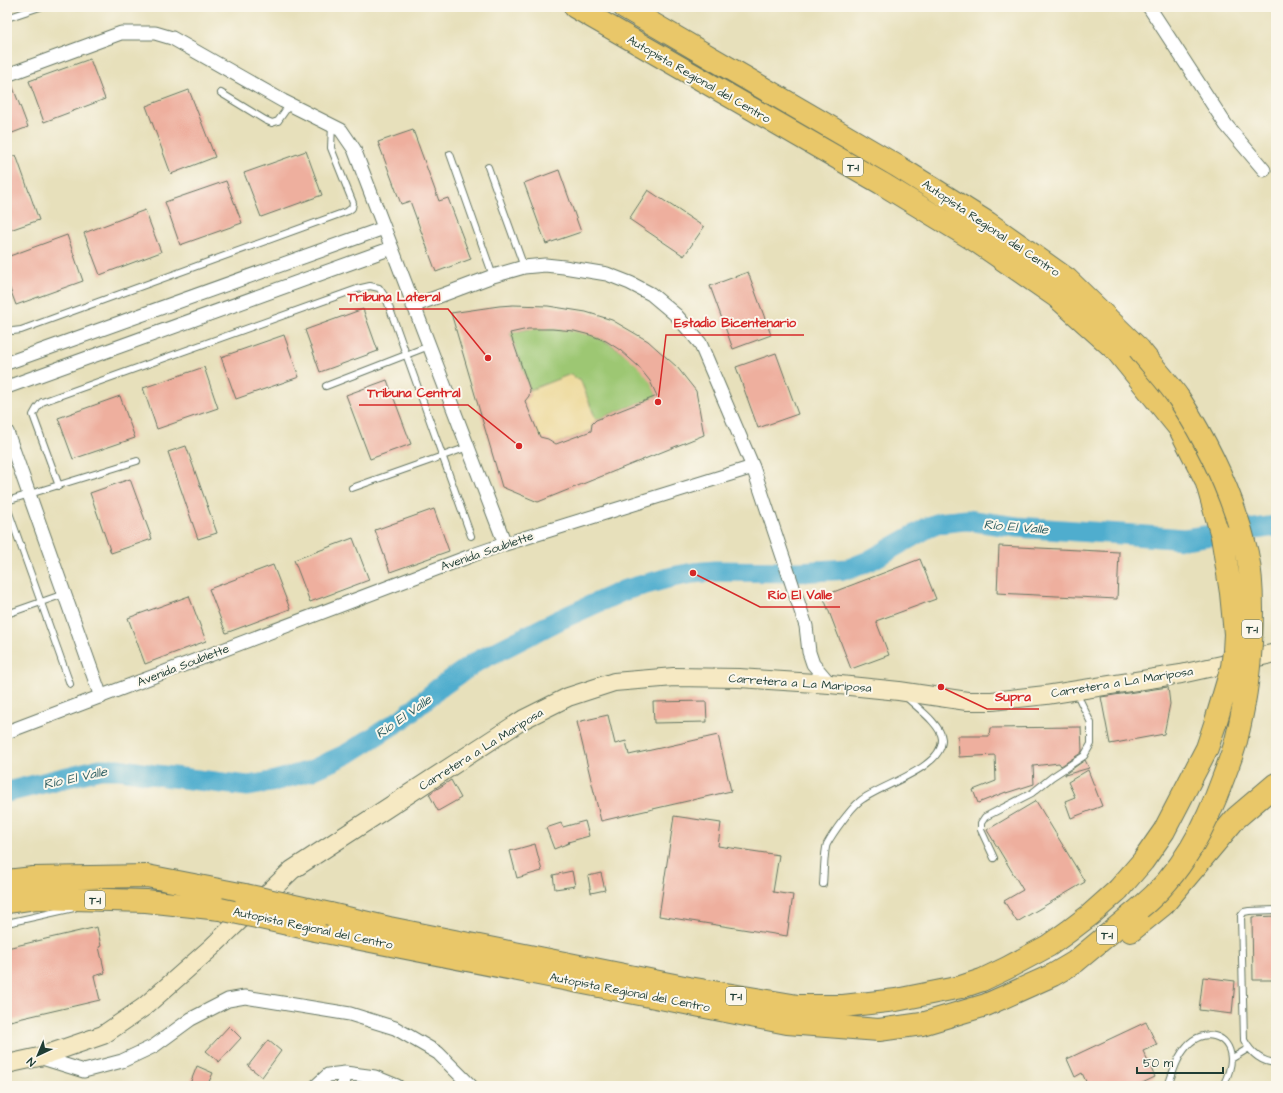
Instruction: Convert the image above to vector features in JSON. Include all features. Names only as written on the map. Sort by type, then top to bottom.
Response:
[{"type":"highway","name":"Autopista Regional del Centro","points":[[7,881],[33,878],[147,876],[245,895],[389,928],[689,988],[798,1006],[843,1006],[902,999],[961,987],[982,980],[1007,968],[1053,942],[1090,915],[1118,890],[1143,861],[1164,831],[1207,748],[1232,667],[1235,634],[1231,593],[1222,536],[1206,480],[1180,429],[1115,349],[1057,297],[976,241],[875,179],[575,7]]},
{"type":"highway","name":"Autopista Regional del Centro","points":[[7,902],[36,898],[146,901],[220,909],[315,930],[787,1023],[879,1030],[922,1024],[986,1005],[1053,975],[1075,962],[1155,896],[1174,874],[1190,850],[1204,824],[1236,742],[1247,687],[1252,640],[1252,583],[1247,554],[1232,503],[1212,454],[1179,399],[1138,348],[1067,279],[988,223],[897,166],[624,7]]},
{"type":"highway","points":[[1115,349],[1138,348]]},
{"type":"highway","points":[[1075,962],[1093,958],[1113,946],[1163,905],[1236,818],[1276,784]]},
{"type":"street","points":[[1149,7],[1226,125],[1264,170]]},
{"type":"street","points":[[7,75],[121,33],[154,33],[172,38],[290,104],[341,130],[354,149],[505,544]]},
{"type":"street","points":[[7,363],[384,228]]},
{"type":"street","points":[[7,387],[392,248]]},
{"type":"street","points":[[413,306],[493,276],[524,267],[545,265],[607,274],[630,283],[651,294],[676,315],[700,343],[752,467],[782,551],[806,626],[808,652],[813,664],[830,684]]},
{"type":"street","points":[[7,432],[100,696]]},
{"type":"street","name":"Avenida Soublette","points":[[7,732],[505,544],[752,467]]},
{"type":"street","name":"Carretera a La Mariposa","points":[[7,1064],[39,1057],[103,1035],[144,1008],[212,947],[292,870],[524,719],[568,697],[614,682],[674,677],[739,678],[830,684],[899,691],[967,701],[992,701],[1181,674],[1276,653]]},
{"type":"street","points":[[39,1057],[84,1070],[122,1061],[154,1046],[191,1019],[228,1000],[245,997],[350,1014],[395,1028],[438,1053],[471,1086]]},
{"type":"street","points":[[316,1086],[328,1074],[344,1080],[375,1078],[397,1086]]},
{"type":"lane","points":[[7,18],[40,7]]},
{"type":"lane","points":[[221,93],[272,123],[278,121],[290,104]]},
{"type":"lane","points":[[7,329],[13,331],[21,330],[348,211],[352,208],[353,203],[331,148],[332,125]]},
{"type":"lane","points":[[450,154],[493,276]]},
{"type":"lane","points":[[488,167],[524,267]]},
{"type":"lane","points":[[59,486],[33,415],[42,402],[357,289],[370,286],[380,288],[386,298],[471,536]]},
{"type":"lane","points":[[326,386],[429,346]]},
{"type":"lane","points":[[352,488],[468,447]]},
{"type":"lane","points":[[7,501],[137,462]]},
{"type":"lane","points":[[7,507],[70,684]]},
{"type":"lane","points":[[7,614],[64,594]]},
{"type":"lane","points":[[994,858],[981,830],[981,823],[985,817],[1032,793],[1052,777],[1084,756],[1091,744],[1091,723],[1075,690]]},
{"type":"lane","points":[[823,884],[826,846],[845,818],[860,801],[933,760],[939,749],[942,739],[937,726],[899,691]]},
{"type":"lane","points":[[7,923],[114,900]]},
{"type":"lane","points":[[1276,910],[1249,911],[1244,912],[1241,916],[1244,1040],[1248,1048],[1258,1057],[1265,1062],[1276,1063]]},
{"type":"lane","points":[[1168,1086],[1180,1055],[1187,1046],[1200,1036],[1209,1034],[1221,1039],[1228,1046],[1231,1059],[1229,1073],[1224,1086]]},
{"type":"lane","points":[[1231,1059],[1248,1048]]},
{"type":"green space","points":[[544,328],[581,332],[611,344],[630,357],[638,365],[651,381],[657,396],[596,420],[580,379],[574,378],[571,374],[530,390],[510,333],[528,329]]},
{"type":"sand","points":[[571,374],[574,378],[580,379],[596,420],[592,424],[592,430],[554,445],[540,439],[524,400],[529,396],[530,390]]},
{"type":"building","points":[[90,59],[105,99],[44,122],[29,81]]},
{"type":"building","points":[[11,82],[28,127],[7,135],[7,83]]},
{"type":"building","points":[[189,90],[215,157],[171,174],[146,106]]},
{"type":"building","points":[[413,130],[439,201],[448,198],[471,259],[436,272],[410,201],[401,204],[378,142]]},
{"type":"building","points":[[306,151],[322,195],[261,217],[244,173]]},
{"type":"building","points":[[16,155],[39,220],[7,231],[7,159]]},
{"type":"building","points":[[559,170],[581,232],[546,244],[524,183]]},
{"type":"building","points":[[226,181],[242,223],[180,245],[165,202]]},
{"type":"building","points":[[648,190],[704,227],[684,256],[629,219]]},
{"type":"building","points":[[145,210],[161,252],[100,275],[84,233]]},
{"type":"building","points":[[67,235],[83,281],[16,305],[7,281],[7,257]]},
{"type":"building","points":[[748,272],[771,335],[733,349],[710,286]]},
{"type":"building","points":[[499,306],[548,306],[586,312],[612,320],[648,341],[677,367],[696,391],[704,435],[538,502],[502,487],[451,313]],"holes":[[[528,329],[574,331],[606,341],[620,350],[638,366],[650,381],[657,396],[596,420],[592,424],[591,431],[556,444],[548,439],[540,437],[525,401],[529,396],[530,390],[510,333]]]},
{"type":"building","points":[[363,309],[378,351],[320,372],[305,330]]},
{"type":"building","points":[[284,335],[299,377],[236,399],[221,357]]},
{"type":"building","points":[[776,353],[798,414],[758,428],[736,367]]},
{"type":"building","points":[[204,367],[218,408],[157,429],[143,388]]},
{"type":"building","points":[[387,380],[411,444],[370,459],[346,395]]},
{"type":"building","points":[[120,396],[135,438],[73,459],[58,418]]},
{"type":"building","points":[[186,446],[217,533],[198,539],[168,452]]},
{"type":"building","points":[[130,479],[152,539],[111,553],[90,493]]},
{"type":"building","points":[[434,509],[449,551],[390,572],[375,530]]},
{"type":"building","points":[[353,538],[369,580],[310,602],[294,560]]},
{"type":"building","points":[[999,546],[1119,552],[1117,599],[997,593]]},
{"type":"building","points":[[920,559],[936,599],[876,621],[889,655],[851,669],[823,596]]},
{"type":"building","points":[[273,565],[290,609],[226,633],[209,589]]},
{"type":"building","points":[[189,596],[206,641],[145,664],[128,618]]},
{"type":"building","points":[[1168,687],[1170,704],[1164,734],[1110,744],[1101,697]]},
{"type":"building","points":[[706,701],[707,722],[654,723],[653,702]]},
{"type":"building","points":[[608,715],[615,744],[626,741],[629,755],[718,735],[731,791],[601,821],[577,722]]},
{"type":"building","points":[[1081,727],[1081,753],[1061,766],[1059,763],[1033,766],[1034,784],[1006,792],[978,803],[973,790],[996,781],[995,755],[959,757],[958,736],[989,736],[990,728]]},
{"type":"building","points":[[1085,760],[1089,768],[1065,775],[1065,774]]},
{"type":"building","points":[[1088,770],[1102,806],[1071,818],[1065,801],[1075,797],[1068,782]]},
{"type":"building","points":[[451,780],[461,798],[438,811],[429,794]]},
{"type":"building","points":[[1036,801],[1085,882],[1017,922],[1004,901],[1023,890],[987,830]]},
{"type":"building","points":[[674,816],[721,823],[718,846],[779,855],[773,892],[793,895],[787,936],[659,916]]},
{"type":"building","points":[[585,821],[589,836],[568,842],[569,843],[554,849],[546,828],[561,823],[563,827]]},
{"type":"building","points":[[535,844],[542,871],[517,878],[510,851]]},
{"type":"building","points":[[572,871],[575,886],[555,889],[553,875]]},
{"type":"building","points":[[601,873],[605,890],[591,893],[588,876]]},
{"type":"building","points":[[1276,916],[1276,980],[1253,980],[1252,917]]},
{"type":"building","points":[[97,927],[101,946],[99,947],[105,973],[94,976],[100,1000],[10,1021],[7,1008],[7,948]]},
{"type":"building","points":[[1203,977],[1235,981],[1232,1014],[1199,1010]]},
{"type":"building","points":[[1146,1022],[1157,1045],[1143,1051],[1155,1077],[1136,1086],[1088,1086],[1082,1073],[1075,1077],[1067,1059]]},
{"type":"building","points":[[229,1026],[241,1038],[219,1062],[206,1051]]},
{"type":"building","points":[[268,1040],[281,1051],[262,1077],[248,1066]]},
{"type":"building","points":[[197,1066],[213,1073],[207,1086],[189,1086]]},
{"type":"waterway","name":"Río El Valle","points":[[7,792],[100,769],[119,769],[248,786],[271,782],[310,771],[347,754],[402,719],[439,688],[476,662],[559,620],[625,590],[672,577],[715,571],[798,572],[849,569],[869,561],[927,528],[939,523],[955,521],[967,520],[1017,527],[1184,539],[1276,526]]},
{"type":"place","name":"Tribuna Lateral","points":[[488,358]]},
{"type":"place","name":"Estadio Bicentenario","points":[[658,402]]},
{"type":"place","name":"Tribuna Central","points":[[519,446]]},
{"type":"place","name":"Río El Valle","points":[[693,573]]},
{"type":"place","name":"Supra","points":[[941,687]]}]
